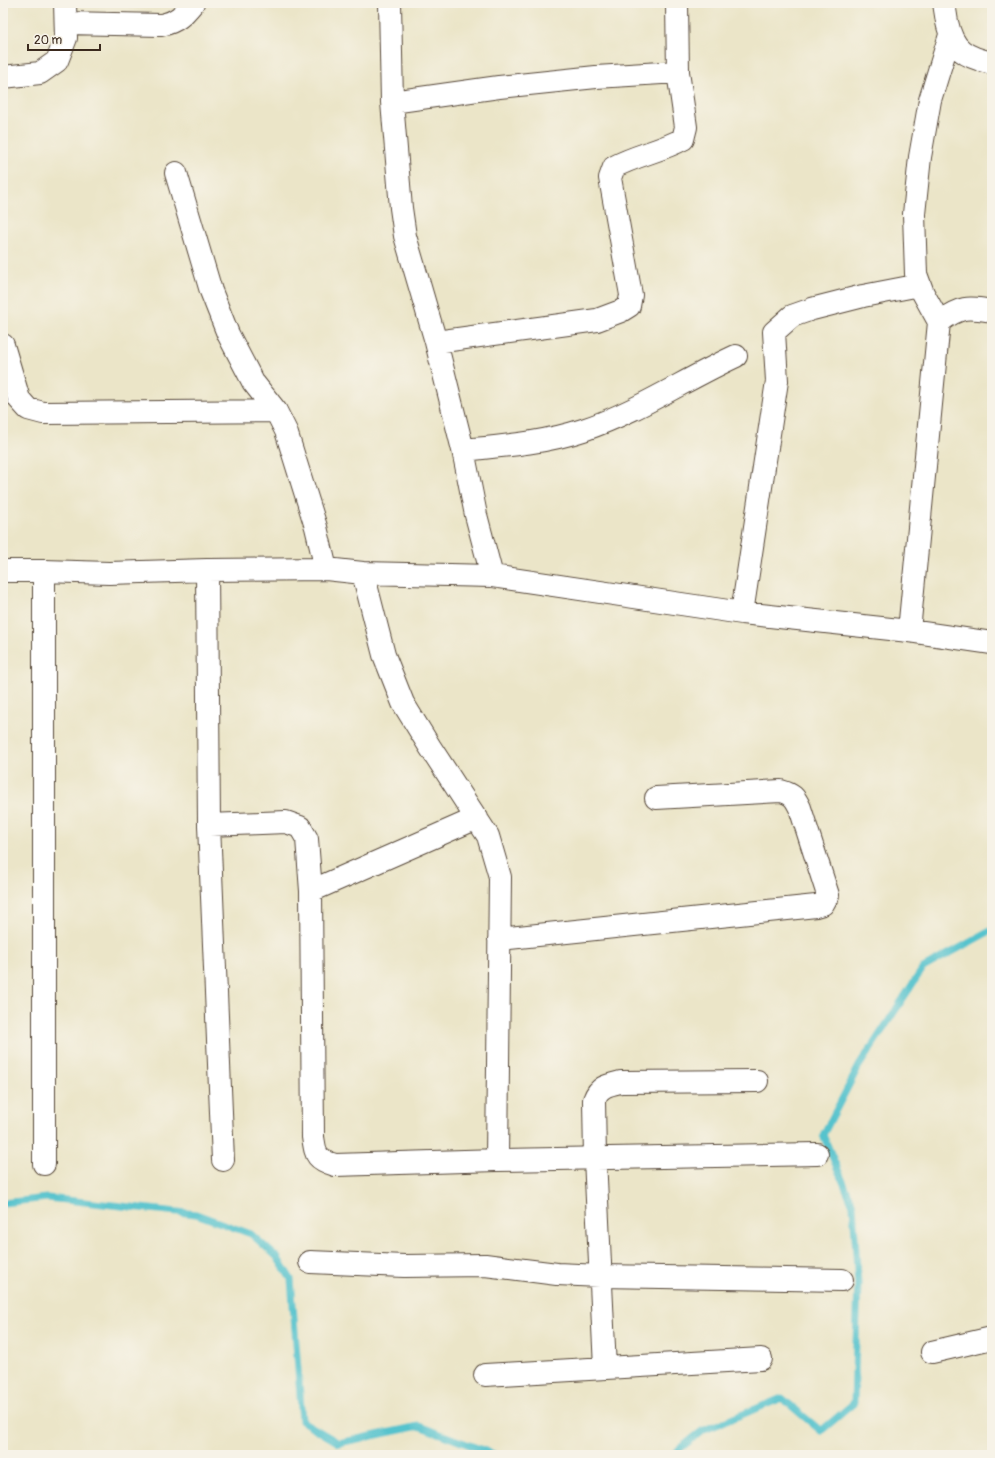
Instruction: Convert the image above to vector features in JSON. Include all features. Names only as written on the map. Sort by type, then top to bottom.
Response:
[{"type":"street","points":[[3,77],[40,73],[56,61],[66,38],[65,13],[161,25],[172,23],[183,15],[193,3]]},
{"type":"street","points":[[390,3],[392,102],[401,208],[405,236],[436,342],[492,576]]},
{"type":"street","points":[[436,342],[597,320],[621,311],[629,306],[631,295],[610,178],[614,167],[624,161],[674,144],[683,139],[686,127],[678,72],[677,3]]},
{"type":"street","points":[[944,3],[950,35],[959,49],[975,59],[992,63]]},
{"type":"street","points":[[909,631],[939,322],[923,293],[916,274],[914,214],[920,157],[930,100],[950,35]]},
{"type":"street","points":[[392,102],[499,87],[596,77],[678,72]]},
{"type":"street","points":[[176,172],[211,291],[228,334],[252,382],[276,411],[286,431],[316,527],[326,569]]},
{"type":"street","points":[[742,613],[777,381],[774,332],[792,316],[843,301],[920,285]]},
{"type":"street","points":[[939,322],[953,312],[970,308],[992,311]]},
{"type":"street","points":[[3,345],[19,399],[28,409],[43,413],[276,411]]},
{"type":"street","points":[[463,450],[532,443],[582,431],[622,416],[712,367],[736,356]]},
{"type":"street","points":[[3,571],[44,570],[109,573],[206,570],[326,569],[363,573],[492,576],[742,613],[909,631],[992,643]]},
{"type":"street","points":[[44,570],[44,1164]]},
{"type":"street","points":[[206,570],[209,825],[223,1160]]},
{"type":"street","points":[[363,573],[384,655],[403,703],[488,836],[500,877],[497,1160]]},
{"type":"street","points":[[499,939],[816,906],[823,904],[828,895],[800,808],[796,800],[790,794],[781,791],[656,798]]},
{"type":"street","points":[[311,891],[477,818]]},
{"type":"street","points":[[209,825],[286,822],[300,827],[307,839],[311,891],[313,1137],[315,1154],[323,1162],[335,1165],[497,1160],[817,1154]]},
{"type":"street","points":[[605,1368],[595,1158],[594,1100],[597,1092],[604,1086],[621,1082],[757,1081]]},
{"type":"street","points":[[310,1262],[404,1266],[485,1265],[557,1274],[600,1276],[842,1280]]},
{"type":"street","points":[[932,1352],[992,1338]]},
{"type":"street","points":[[485,1375],[761,1359]]},
{"type":"waterway","points":[[672,1455],[702,1431],[782,1398],[821,1431],[854,1403],[858,1284],[853,1205],[823,1135],[859,1066],[923,968],[992,930]]},
{"type":"waterway","points":[[3,1203],[47,1198],[196,1214],[251,1234],[277,1257],[291,1279],[302,1421],[339,1443],[419,1426],[496,1455]]}]
